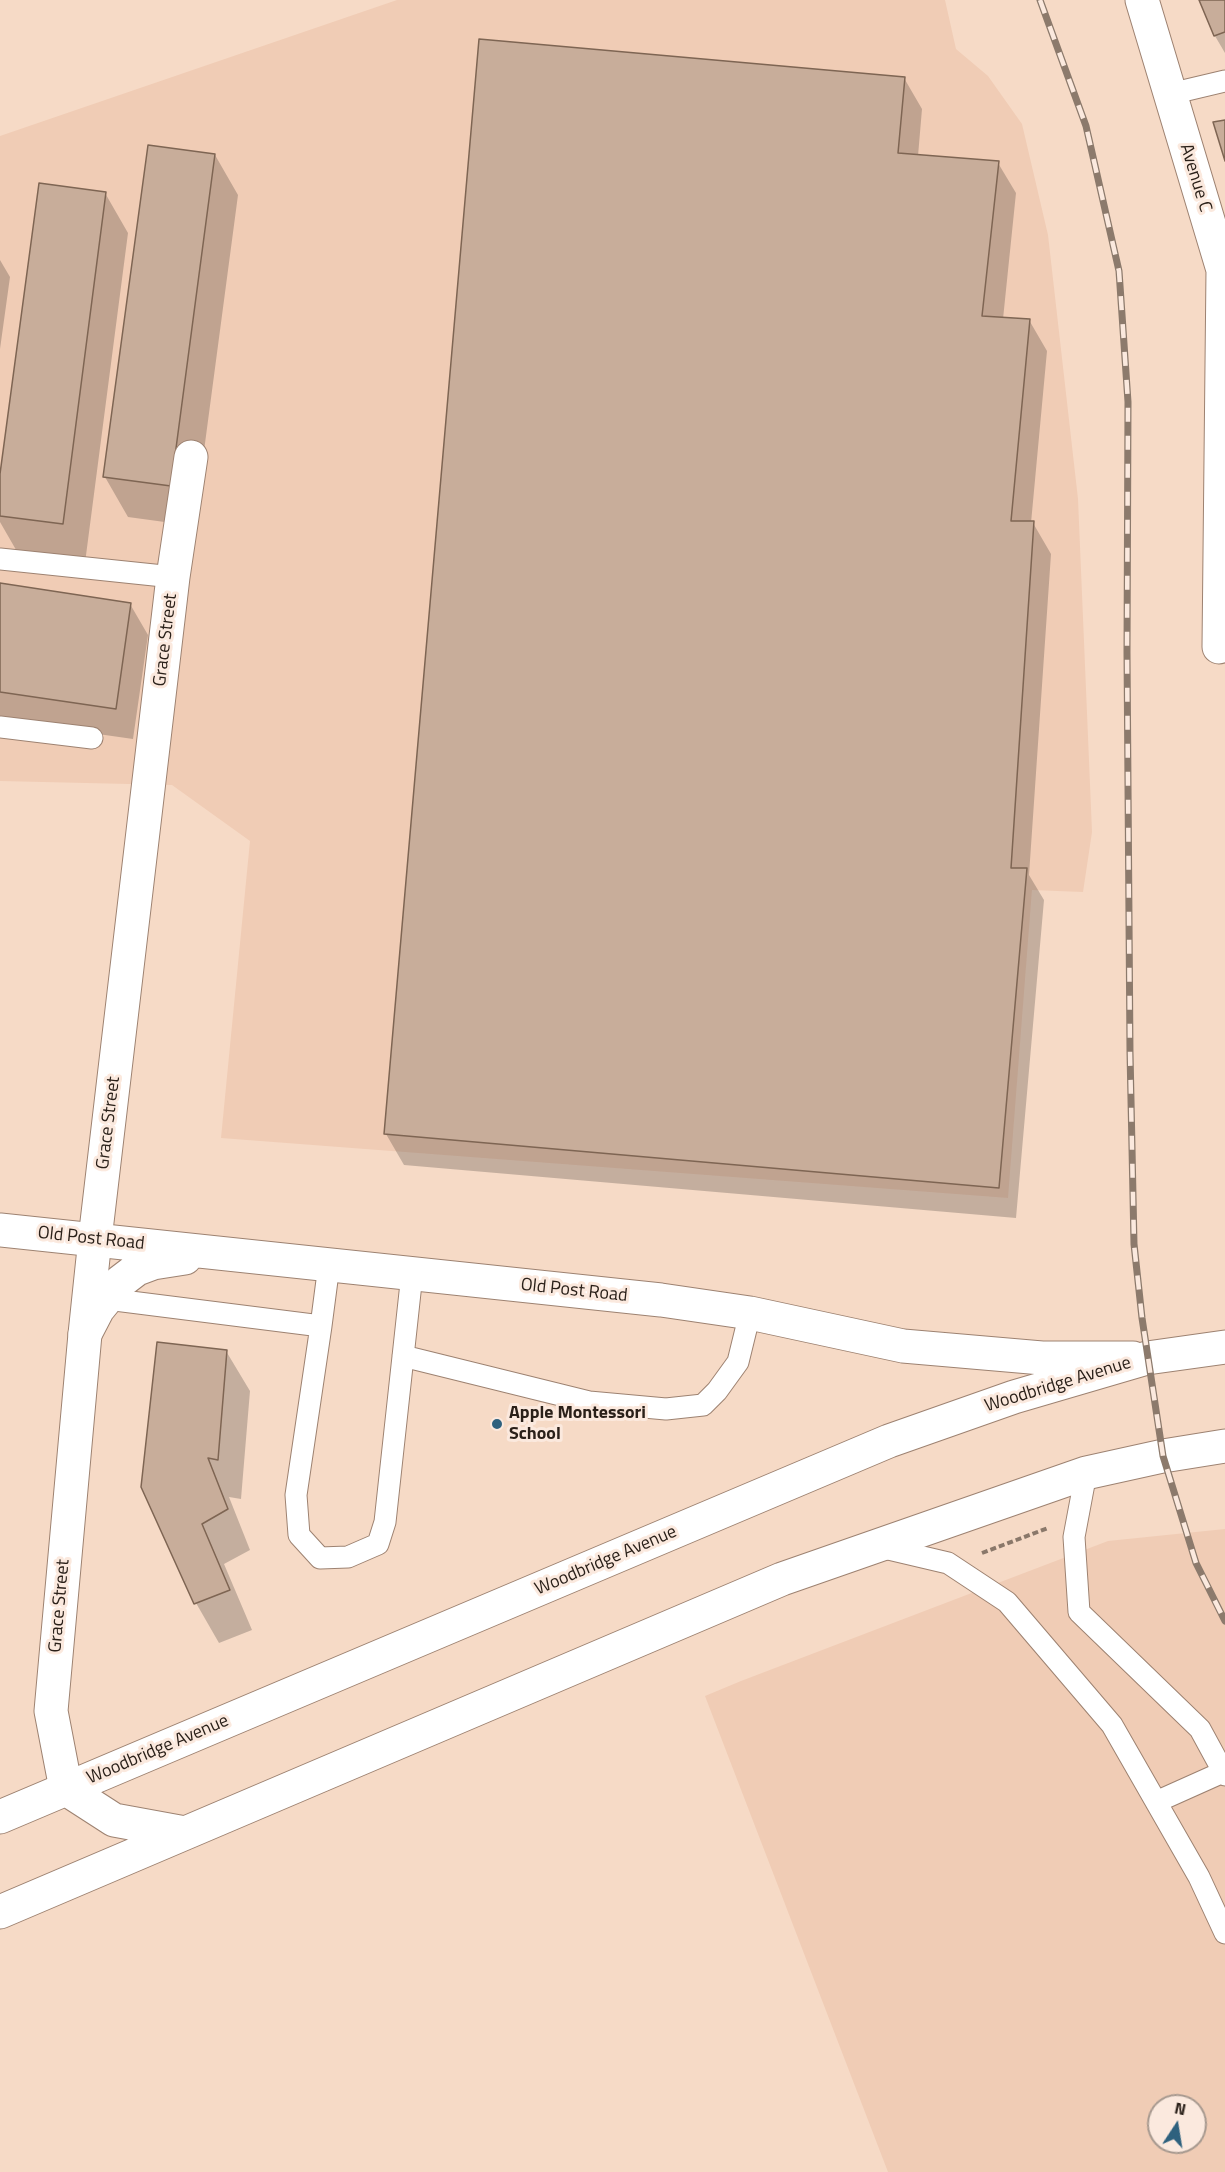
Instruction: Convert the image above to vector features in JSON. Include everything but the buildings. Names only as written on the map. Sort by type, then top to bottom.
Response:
[{"type":"street","name":"Avenue C","points":[[1142,0],[1223,270],[1220,647]]},
{"type":"street","name":"Grace Street","points":[[66,1790],[51,1711],[86,1334],[97,1298],[95,1239],[173,577],[191,457]]},
{"type":"street","name":"Old Post Road","points":[[0,1230],[661,1300],[750,1313],[903,1346],[1042,1358],[1147,1358]]},
{"type":"street","points":[[97,1298],[137,1269],[153,1263],[213,1254]]},
{"type":"street","name":"Woodbridge Avenue","points":[[0,1817],[889,1441],[1014,1397],[1147,1358],[1225,1347]]},
{"type":"street","points":[[0,1912],[782,1579],[1086,1473],[1163,1456],[1225,1446]]},
{"type":"street","points":[[66,1790],[114,1820],[185,1833]]},
{"type":"lane","points":[[1170,94],[1225,81]]},
{"type":"lane","points":[[0,559],[173,577]]},
{"type":"lane","points":[[0,727],[92,738]]},
{"type":"lane","points":[[329,1265],[296,1495],[299,1535],[320,1558],[348,1557],[378,1544],[385,1522],[412,1274]]},
{"type":"lane","points":[[97,1298],[321,1326]]},
{"type":"lane","points":[[403,1356],[590,1402],[666,1409],[703,1405],[717,1391],[738,1362],[750,1313]]},
{"type":"lane","points":[[1086,1473],[1074,1537],[1079,1612],[1200,1729],[1224,1773],[1156,1802]]},
{"type":"lane","points":[[877,1546],[948,1563],[1007,1602],[1112,1725],[1199,1877],[1225,1933]]},
{"type":"path","points":[[981,1553],[1051,1527]]},
{"type":"shaded area","points":[[397,0],[945,0],[956,49],[988,76],[1022,124],[1048,235],[1078,499],[1092,832],[1083,892],[1032,890],[1008,1198],[221,1138],[250,841],[172,785],[0,781],[0,136]]},
{"type":"shaded area","points":[[1225,1529],[1225,2172],[888,2172],[705,1696],[1108,1541]]},
{"type":"railway","points":[[1040,0],[1086,126],[1119,271],[1128,402],[1127,652],[1134,1244],[1142,1318],[1163,1456],[1196,1563],[1225,1621]]},
{"type":"place","name":"Apple Montessori School","points":[[497,1424]]}]
